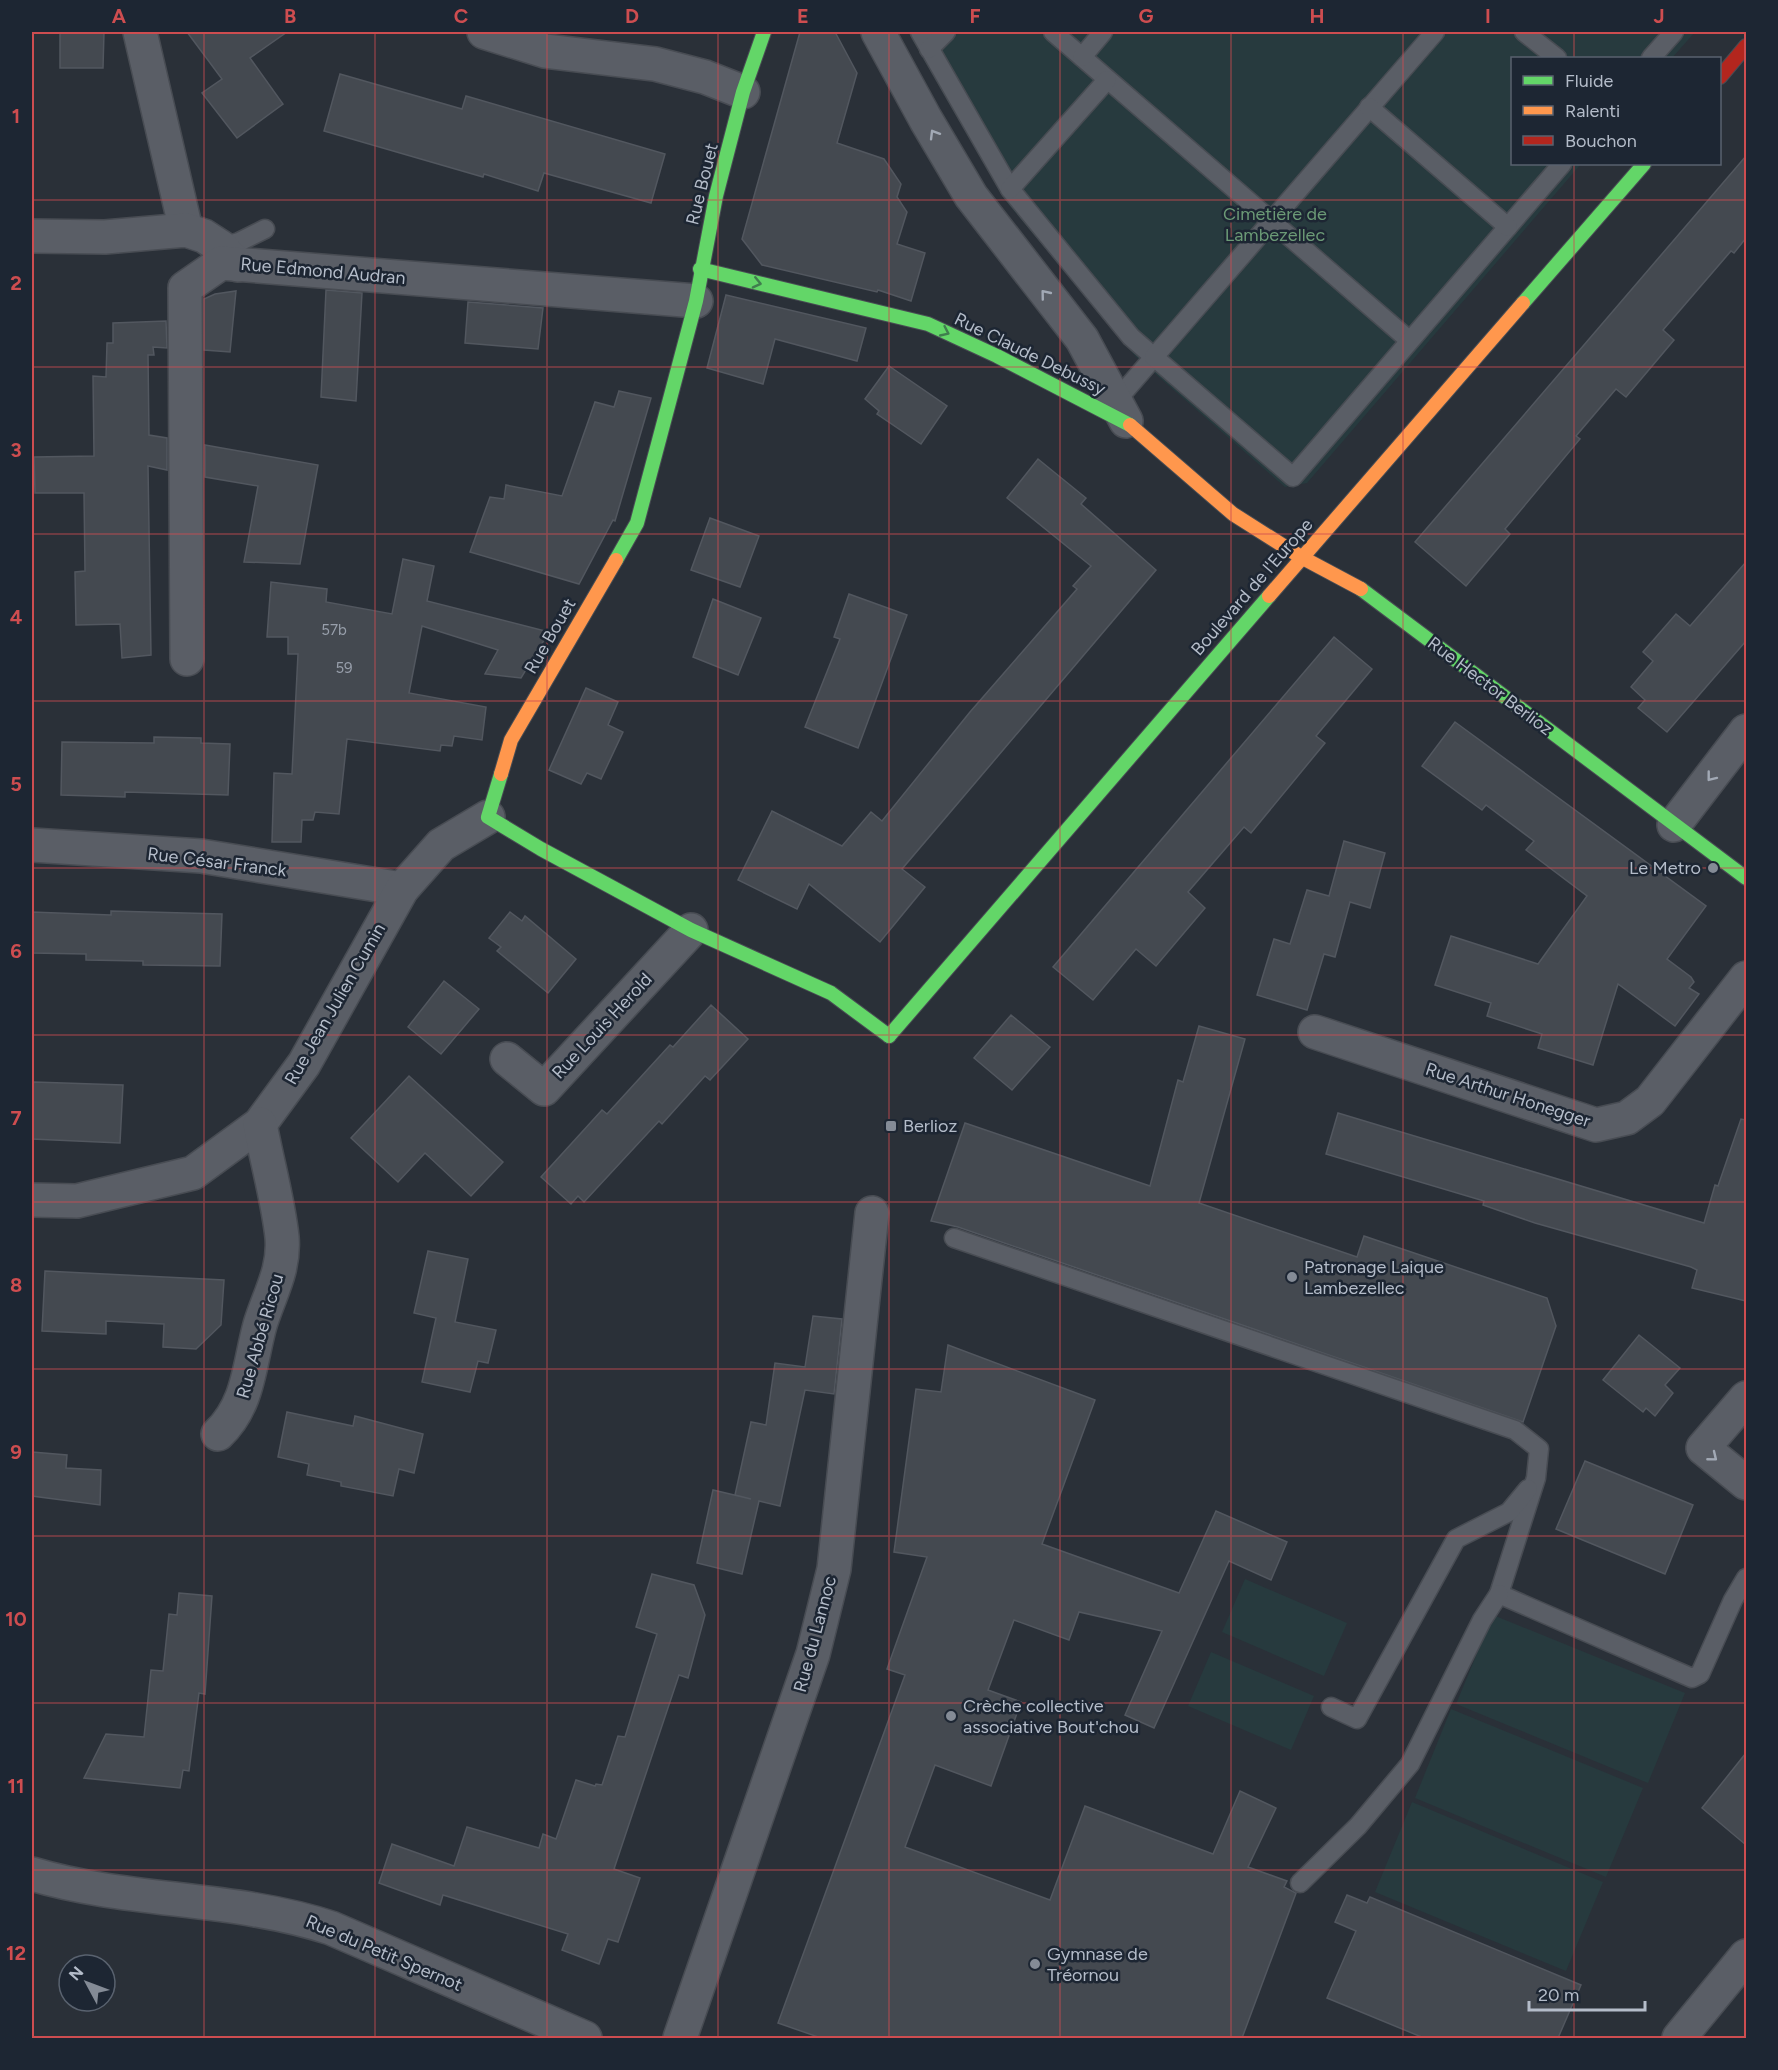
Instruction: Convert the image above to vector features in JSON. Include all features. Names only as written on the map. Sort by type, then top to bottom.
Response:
[{"type":"street","points":[[141,32],[186,230]]},
{"type":"street","points":[[484,32],[545,51],[655,64],[705,77],[744,92]]},
{"type":"street","name":"Rue Bouet","points":[[488,817],[511,740],[637,523],[696,302],[700,269],[744,92],[764,32]]},
{"type":"street","points":[[878,32],[971,196],[1082,339],[1120,411]]},
{"type":"street","points":[[1721,75],[1746,46]]},
{"type":"street","name":"Boulevard de l'Europe","points":[[691,930],[831,993],[889,1036],[926,990],[1643,165]]},
{"type":"street","points":[[32,236],[105,237],[186,230],[204,236],[230,256]]},
{"type":"street","name":"Rue Edmond Audran","points":[[187,659],[185,288],[230,256],[696,302]]},
{"type":"street","name":"Rue Claude Debussy","points":[[700,269],[928,324],[1120,411],[1233,514],[1301,557]]},
{"type":"street","name":"Rue Hector Berlioz","points":[[1301,557],[1352,582],[1746,878]]},
{"type":"street","points":[[1674,825],[1746,730]]},
{"type":"street","points":[[488,817],[541,849],[691,930]]},
{"type":"street","name":"Rue Jean Julien Cumin","points":[[32,1200],[77,1201],[193,1173],[260,1125],[304,1064],[402,889],[441,845],[488,817]]},
{"type":"street","name":"Rue César Franck","points":[[32,845],[201,856],[402,889]]},
{"type":"street","name":"Rue Louis Herold","points":[[507,1059],[544,1089],[691,930]]},
{"type":"street","name":"Rue Arthur Honegger","points":[[1316,1032],[1596,1125],[1627,1118],[1650,1101],[1746,978]]},
{"type":"street","name":"Rue Abbé Ricou","points":[[218,1434],[233,1420],[244,1395],[261,1325],[280,1275],[282,1238],[260,1125]]},
{"type":"street","name":"Rue du Lannoc","points":[[680,2038],[813,1654],[834,1569],[872,1213]]},
{"type":"street","points":[[1746,1398],[1703,1448],[1746,1484]]},
{"type":"street","name":"Rue du Petit Spernot","points":[[32,1874],[113,1891],[292,1915],[331,1928],[585,2038]]},
{"type":"street","points":[[1679,2038],[1746,1956]]},
{"type":"lane","points":[[920,32],[1010,189],[1131,337],[1293,477],[1561,165]]},
{"type":"lane","points":[[929,49],[946,32]]},
{"type":"lane","points":[[1053,32],[1409,340]]},
{"type":"lane","points":[[1082,57],[1103,32]]},
{"type":"lane","points":[[1120,411],[1154,357],[1435,32]]},
{"type":"lane","points":[[1524,32],[1556,57]]},
{"type":"lane","points":[[1653,57],[1674,32]]},
{"type":"lane","points":[[1010,189],[1107,80]]},
{"type":"lane","points":[[1369,106],[1508,227]]},
{"type":"lane","points":[[230,256],[265,229]]},
{"type":"lane","points":[[954,1238],[1515,1430],[1539,1449],[1536,1478],[1499,1594],[1482,1620],[1410,1764],[1358,1826],[1300,1882]]},
{"type":"lane","points":[[1331,1707],[1357,1719],[1456,1539],[1509,1512],[1536,1478]]},
{"type":"lane","points":[[1499,1594],[1692,1678],[1700,1674],[1733,1600],[1746,1578]]},
{"type":"green space","name":"Cimetière de Lambezellec","points":[[908,32],[1695,32],[1673,57],[1511,57],[1511,165],[1580,165],[1307,483],[1285,487],[1136,357],[1004,199]]},
{"type":"green space","points":[[1245,1579],[1347,1623],[1324,1676],[1222,1632]]},
{"type":"green space","points":[[1493,1615],[1685,1693],[1648,1783],[1456,1704]]},
{"type":"green space","points":[[1211,1652],[1314,1696],[1291,1750],[1188,1706]]},
{"type":"green space","points":[[1451,1709],[1643,1788],[1606,1877],[1415,1798]]},
{"type":"green space","points":[[1412,1802],[1603,1882],[1566,1971],[1375,1892]]},
{"type":"building","points":[[60,32],[104,32],[103,68],[60,68]]},
{"type":"building","points":[[187,32],[287,32],[250,58],[283,104],[237,138],[202,93],[222,79]]},
{"type":"building","points":[[800,32],[835,32],[857,73],[837,143],[884,159],[901,184],[897,197],[907,212],[897,244],[925,253],[911,301],[878,290],[877,292],[762,265],[742,239]]},
{"type":"building","points":[[340,74],[462,109],[466,96],[665,154],[651,203],[544,173],[538,191],[324,131]]},
{"type":"building","points":[[1746,156],[1746,238],[1734,253],[1731,251],[1663,330],[1674,340],[1626,397],[1616,389],[1576,436],[1580,439],[1505,529],[1510,534],[1466,586],[1415,542]]},
{"type":"building","points":[[326,290],[362,293],[356,401],[321,397]]},
{"type":"building","points":[[236,291],[230,352],[204,350],[204,299],[215,294]]},
{"type":"building","points":[[726,295],[866,328],[857,361],[775,339],[763,384],[707,368]]},
{"type":"building","points":[[468,302],[543,308],[538,349],[465,343]]},
{"type":"building","points":[[166,321],[167,348],[153,347],[154,355],[148,355],[149,435],[167,438],[167,470],[148,466],[151,655],[122,658],[120,624],[76,625],[75,572],[85,571],[84,493],[35,493],[34,457],[94,456],[93,376],[106,377],[107,343],[113,343],[113,323]]},
{"type":"building","points":[[889,366],[947,406],[921,444],[877,414],[879,411],[865,399]]},
{"type":"building","points":[[619,391],[651,398],[615,521],[613,520],[579,584],[470,552],[490,497],[504,499],[506,485],[562,496],[595,402],[614,407]]},
{"type":"building","points":[[205,445],[318,465],[300,564],[244,562],[258,486],[205,477]]},
{"type":"building","points":[[1038,459],[1086,498],[1081,504],[1156,570],[902,869],[925,887],[880,942],[809,884],[797,909],[738,880],[772,811],[842,846],[871,812],[882,821],[970,712],[1077,589],[1073,586],[1091,566],[1007,498]]},
{"type":"building","points":[[710,518],[759,536],[740,587],[691,570]]},
{"type":"building","points":[[403,559],[434,566],[427,601],[549,632],[521,678],[485,674],[498,650],[422,626],[409,693],[486,707],[482,740],[454,736],[452,746],[441,745],[440,751],[347,739],[339,814],[315,812],[313,820],[302,820],[301,842],[272,842],[274,773],[292,774],[298,654],[288,654],[288,637],[267,637],[271,582],[327,589],[326,602],[392,614]]},
{"type":"building","points":[[1746,562],[1746,641],[1667,732],[1638,708],[1645,700],[1631,687],[1653,661],[1643,652],[1676,614],[1690,626]]},
{"type":"building","points":[[849,594],[907,615],[858,748],[805,727],[840,639],[834,637]]},
{"type":"building","points":[[713,599],[761,618],[738,675],[693,657]]},
{"type":"building","points":[[1334,637],[1372,669],[1316,736],[1325,743],[1251,833],[1244,827],[1188,892],[1205,908],[1156,966],[1136,949],[1093,1000],[1053,967]]},
{"type":"building","points":[[586,688],[618,702],[608,725],[623,732],[601,779],[587,773],[581,784],[549,770]]},
{"type":"building","points":[[1455,722],[1706,906],[1667,959],[1691,977],[1694,982],[1689,988],[1699,994],[1675,1026],[1618,984],[1593,1065],[1538,1048],[1542,1034],[1487,1016],[1491,1003],[1435,985],[1451,936],[1538,964],[1587,896],[1526,850],[1534,841],[1486,805],[1482,810],[1422,766]]},
{"type":"building","points":[[154,737],[201,738],[201,743],[230,744],[228,795],[125,792],[125,797],[61,795],[62,742],[154,743]]},
{"type":"building","points":[[1344,841],[1385,853],[1370,908],[1350,902],[1335,957],[1324,954],[1307,1010],[1257,995],[1274,939],[1290,944],[1307,890],[1329,896]]},
{"type":"building","points":[[111,911],[222,914],[220,966],[143,965],[143,961],[86,960],[86,954],[32,953],[32,912],[111,915]]},
{"type":"building","points":[[510,912],[522,921],[525,916],[576,959],[548,993],[497,951],[501,947],[489,938]]},
{"type":"building","points":[[444,981],[479,1009],[441,1054],[408,1027]]},
{"type":"building","points":[[711,1005],[748,1039],[710,1080],[705,1076],[662,1124],[659,1121],[584,1202],[578,1196],[571,1204],[541,1177],[602,1110],[607,1114],[670,1045],[673,1047]]},
{"type":"building","points":[[1011,1015],[1050,1047],[1012,1090],[974,1058]]},
{"type":"building","name":"Patronage Laique Lambezellec","points":[[1199,1026],[1245,1039],[1199,1203],[1357,1257],[1364,1236],[1547,1298],[1556,1326],[1523,1422],[958,1227],[931,1221],[965,1123],[1150,1186],[1178,1080],[1183,1082]]},
{"type":"building","points":[[409,1076],[503,1162],[471,1196],[425,1153],[398,1182],[351,1138]]},
{"type":"building","points":[[34,1082],[123,1085],[120,1143],[32,1139],[32,1087]]},
{"type":"building","points":[[1338,1113],[1704,1223],[1715,1185],[1718,1186],[1741,1119],[1746,1120],[1746,1301],[1692,1288],[1697,1270],[1691,1267],[1535,1223],[1483,1205],[1484,1201],[1326,1154]]},
{"type":"building","points":[[428,1251],[468,1259],[455,1322],[496,1330],[488,1363],[478,1361],[470,1392],[422,1382],[436,1318],[414,1313]]},
{"type":"building","points":[[45,1271],[224,1280],[221,1325],[196,1349],[163,1347],[164,1324],[106,1321],[106,1334],[42,1331]]},
{"type":"building","points":[[813,1316],[842,1319],[834,1394],[805,1390],[780,1506],[759,1501],[742,1574],[697,1563],[713,1490],[751,1499],[735,1495],[751,1422],[766,1425],[775,1363],[805,1367]]},
{"type":"building","points":[[1639,1335],[1680,1368],[1665,1385],[1673,1393],[1655,1416],[1646,1408],[1643,1412],[1603,1380]]},
{"type":"building","points":[[948,1345],[1095,1400],[1042,1544],[1179,1593],[1216,1511],[1287,1542],[1271,1580],[1229,1561],[1154,1728],[1125,1715],[1162,1631],[1079,1612],[1069,1640],[1014,1620],[988,1690],[1021,1702],[991,1786],[935,1765],[905,1847],[1050,1900],[1085,1806],[1213,1854],[1240,1791],[1276,1808],[1248,1867],[1287,1881],[1284,1887],[1296,1893],[1242,2038],[821,2038],[778,2023],[905,1675],[887,1669],[927,1557],[894,1552],[916,1389],[941,1392]]},
{"type":"building","points":[[287,1412],[353,1426],[355,1416],[423,1434],[414,1473],[399,1469],[393,1496],[341,1486],[341,1482],[307,1475],[309,1464],[278,1457]]},
{"type":"building","points":[[32,1452],[67,1455],[66,1468],[101,1470],[100,1505],[32,1496]]},
{"type":"building","points":[[1585,1461],[1693,1505],[1665,1574],[1556,1529]]},
{"type":"building","points":[[652,1574],[694,1585],[705,1615],[688,1678],[679,1675],[614,1869],[640,1878],[618,1942],[608,1939],[599,1964],[562,1950],[568,1934],[443,1895],[440,1905],[379,1883],[392,1844],[454,1866],[467,1827],[539,1848],[543,1834],[556,1839],[576,1780],[595,1786],[596,1784],[602,1785],[618,1736],[625,1737],[657,1634],[636,1627]]},
{"type":"building","points":[[179,1593],[212,1596],[205,1694],[199,1693],[189,1771],[183,1770],[180,1788],[84,1778],[106,1734],[144,1737],[151,1670],[163,1671],[169,1614],[177,1615]]},
{"type":"building","points":[[1746,1753],[1746,1845],[1702,1808]]},
{"type":"building","points":[[1347,1895],[1367,1903],[1370,1897],[1581,1985],[1558,2038],[1424,2038],[1327,1998],[1356,1931],[1335,1922]]},
{"type":"traffic: fast","points":[[616,560],[637,523],[696,301],[716,196],[743,92],[764,32]]},
{"type":"traffic: fast","points":[[1523,303],[1643,165]]},
{"type":"traffic: fast","points":[[700,269],[928,324],[997,356],[1130,425]]},
{"type":"traffic: fast","points":[[1361,589],[1746,878]]},
{"type":"traffic: fast","points":[[889,1036],[1269,596]]},
{"type":"traffic: fast","points":[[501,774],[488,817],[541,849],[691,930],[831,993],[889,1036]]},
{"type":"traffic: slow","points":[[1269,596],[1523,303]]},
{"type":"traffic: slow","points":[[1130,425],[1233,514],[1301,557],[1361,589]]},
{"type":"traffic: slow","points":[[501,774],[511,740],[616,560]]},
{"type":"traffic: jam","points":[[1721,76],[1746,46]]},
{"type":"place","name":"Le Metro","points":[[1713,868]]},
{"type":"place","name":"Berlioz","points":[[891,1126]]},
{"type":"place","name":"Patronage Laique Lambezellec","points":[[1292,1277]]},
{"type":"place","name":"Crèche collective associative Bout'chou","points":[[951,1716]]},
{"type":"place","name":"Gymnase de Tréornou","points":[[1035,1964]]}]
